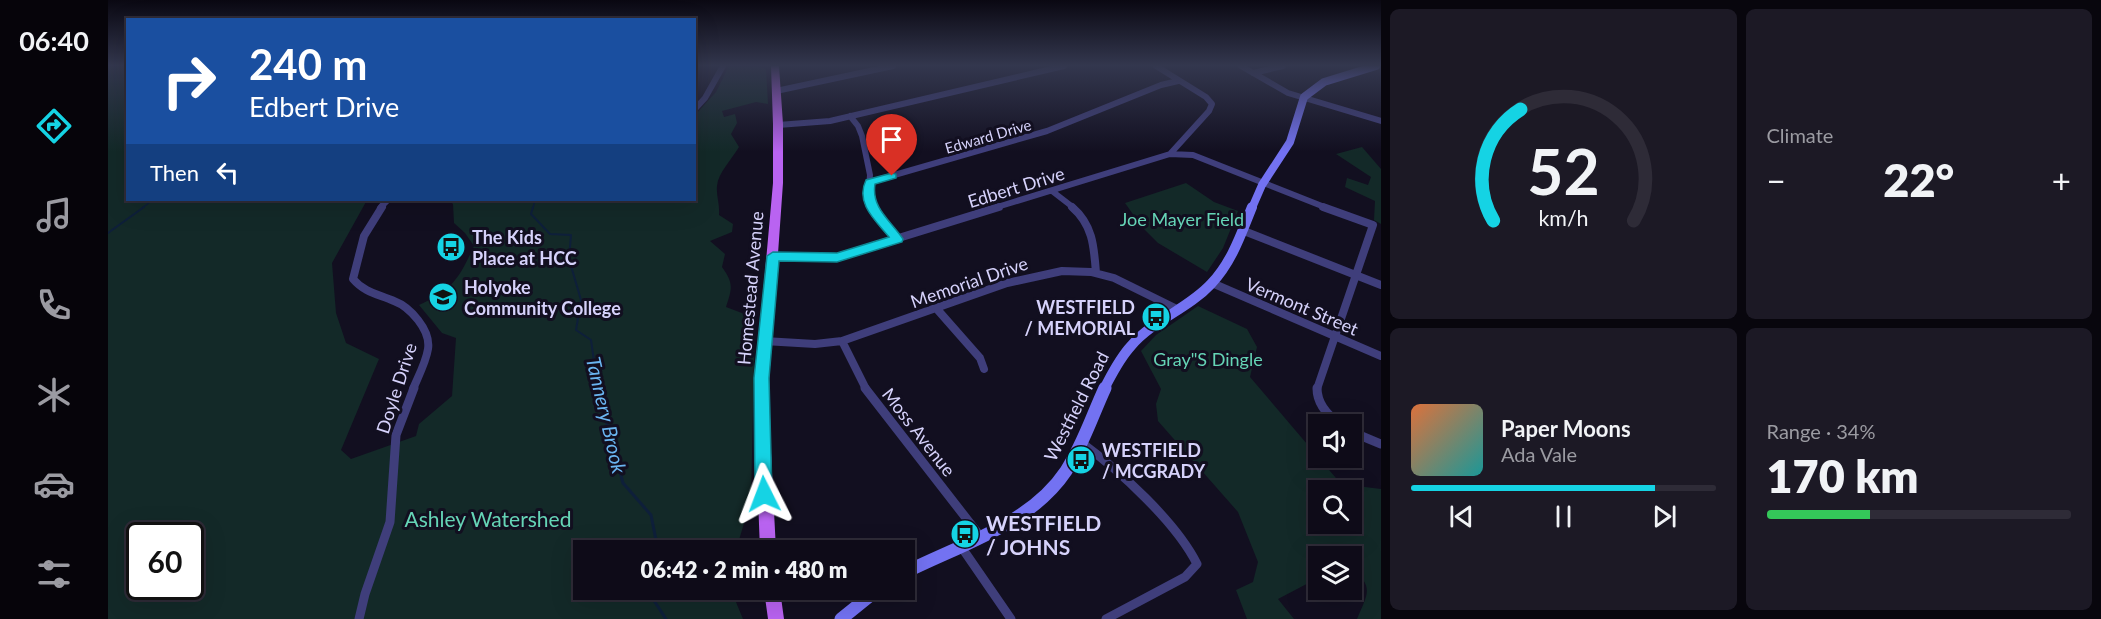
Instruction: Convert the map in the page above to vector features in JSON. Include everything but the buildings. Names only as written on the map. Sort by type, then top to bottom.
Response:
[{"type":"main road","name":"Homestead Avenue","points":[[767,540],[761,420],[764,341],[773,256],[778,125],[776,95]]},
{"type":"main road","name":"Westfield Road","points":[[915,568],[1016,517],[1044,496],[1067,470],[1082,442],[1107,383],[1128,348],[1147,330],[1179,310],[1212,283],[1232,256],[1263,183],[1291,140],[1298,110],[1305,96]]},
{"type":"main road","points":[[841,619],[865,600]]},
{"type":"main road","points":[[774,605],[785,619]]},
{"type":"street","points":[[696,108],[707,95]]},
{"type":"street","points":[[778,125],[819,123],[940,95]]},
{"type":"street","name":"Edward Drive","points":[[870,182],[1047,131],[1136,95]]},
{"type":"street","points":[[1170,154],[1212,107],[1202,95]]},
{"type":"street","points":[[1299,95],[1381,121]]},
{"type":"street","points":[[850,116],[858,124],[865,141],[870,182],[867,193],[869,203],[897,239]]},
{"type":"street","name":"Edbert Drive","points":[[773,256],[837,257],[1170,154],[1193,155],[1373,225],[1356,275]]},
{"type":"street","points":[[1052,191],[1077,211],[1091,229],[1095,243],[1096,273]]},
{"type":"street","name":"Doyle Drive","points":[[359,619],[362,597],[390,526],[394,504],[393,449],[396,435],[429,350],[429,340],[413,311],[405,304],[359,289],[353,279],[360,248],[380,204]]},
{"type":"street","points":[[1244,231],[1381,285]]},
{"type":"street","name":"Memorial Drive","points":[[764,341],[815,344],[842,341],[1042,273],[1070,270],[1096,273],[1122,281],[1179,310]]},
{"type":"street","points":[[1330,414],[1321,405],[1316,391],[1319,374],[1356,275]]},
{"type":"street","name":"Vermont Street","points":[[1212,283],[1381,356]]},
{"type":"street","points":[[936,308],[980,358],[984,369]]},
{"type":"street","name":"Moss Avenue","points":[[842,341],[856,373],[875,403],[980,536]]},
{"type":"street","points":[[1362,436],[1381,444]]},
{"type":"street","points":[[1082,442],[1104,458],[1167,524],[1197,561],[1197,566],[1185,577],[1106,619]]},
{"type":"street","points":[[960,545],[1011,619]]},
{"type":"green space","name":"Ashley Watershed","points":[[108,95],[126,95],[126,201],[366,201],[332,263],[336,313],[346,343],[379,359],[341,450],[351,459],[416,436],[419,424],[452,396],[456,338],[442,333],[419,305],[439,294],[453,282],[464,267],[474,246],[454,223],[453,204],[450,201],[696,201],[696,114],[713,95],[767,95],[768,104],[756,102],[722,111],[724,117],[735,114],[737,123],[731,134],[739,147],[720,176],[717,189],[719,215],[733,224],[732,232],[710,241],[725,254],[722,267],[731,286],[726,307],[755,318],[751,500],[739,540],[573,540],[573,600],[735,600],[743,619],[108,619]]},
{"type":"green space","points":[[1362,147],[1381,169],[1381,224],[1374,220],[1375,201],[1345,187],[1347,178],[1368,185],[1371,177],[1336,154]]},
{"type":"green space","name":"Joe Mayer Field","points":[[1186,183],[1214,202],[1238,211],[1223,248],[1207,272],[1158,243],[1142,227],[1125,203]]},
{"type":"green space","name":"Gray\"S Dingle","points":[[1198,306],[1247,329],[1257,347],[1250,377],[1308,445],[1308,468],[1327,468],[1338,480],[1308,480],[1308,534],[1362,534],[1362,487],[1381,489],[1381,619],[1357,619],[1367,591],[1362,578],[1362,546],[1308,546],[1308,583],[1278,599],[1294,619],[1247,619],[1236,590],[1253,582],[1258,562],[1238,512],[1158,421],[1156,404],[1161,389],[1141,351],[1156,335]]},
{"type":"waterway","points":[[142,208],[152,201]]},
{"type":"waterway","name":"Tannery Brook","points":[[533,208],[535,201]]},
{"type":"waterway","points":[[108,233],[144,207]]},
{"type":"waterway","name":"Tannery Brook","points":[[533,207],[531,214],[550,234],[571,235],[569,259],[581,300],[576,330],[591,340],[598,389]]},
{"type":"waterway","name":"Tannery Brook","points":[[597,388],[623,483],[651,515],[656,540]]},
{"type":"waterway","name":"Tannery Brook","points":[[654,600],[666,619]]},
{"type":"place","name":"The Kids Place at HCC","points":[[451,247]]},
{"type":"place","name":"Holyoke Community College","points":[[443,297]]},
{"type":"place","name":"WESTFIELD / MEMORIAL","points":[[1156,317]]},
{"type":"place","name":"WESTFIELD / MCGRADY","points":[[1081,460]]},
{"type":"place","name":"WESTFIELD / JOHNS","points":[[965,534]]},
{"type":"route","points":[[764,494],[762,378],[773,256],[837,257],[897,239],[874,211],[867,195],[870,182],[892,176]]}]
